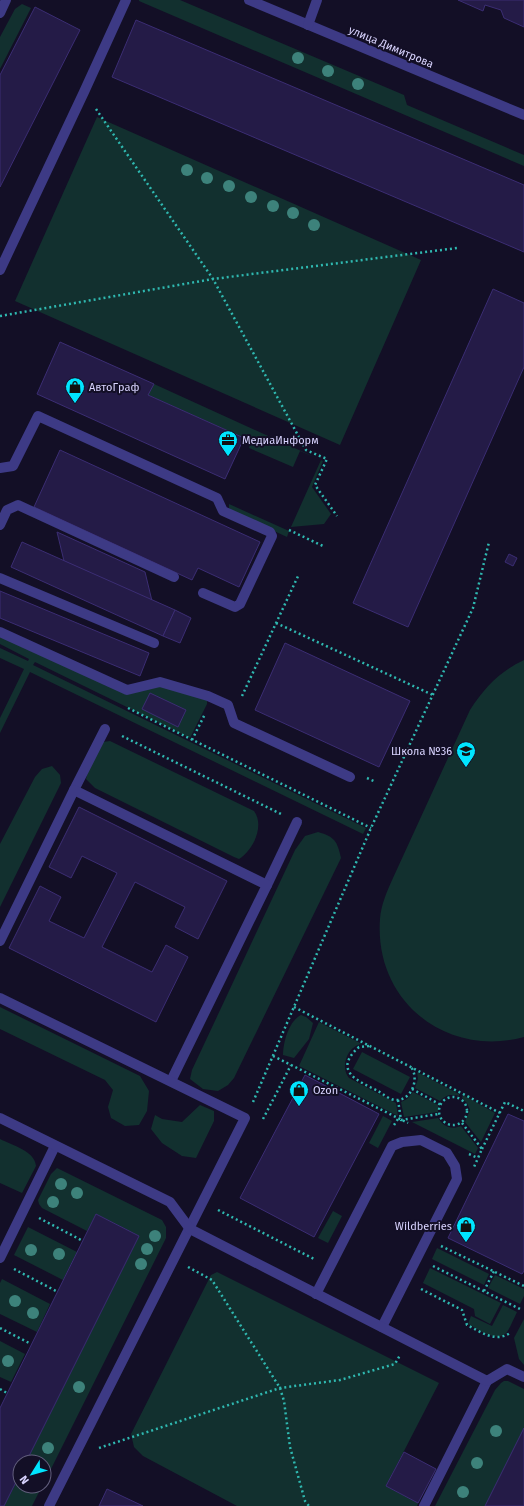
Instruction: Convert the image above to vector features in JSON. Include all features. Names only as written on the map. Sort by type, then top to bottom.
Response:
[{"type":"street","points":[[0,12],[6,0]]},
{"type":"street","points":[[0,270],[126,0]]},
{"type":"street","name":"улица Димитрова","points":[[249,0],[524,115]]},
{"type":"street","points":[[308,25],[318,0]]},
{"type":"street","points":[[0,468],[13,466],[38,416],[217,498],[223,511],[270,532],[272,536],[240,604],[235,607],[203,593]]},
{"type":"street","points":[[0,525],[7,510],[18,505],[174,577]]},
{"type":"street","points":[[0,578],[154,643]]},
{"type":"street","points":[[0,632],[127,690],[160,682],[212,698],[228,705],[234,724],[350,777]]},
{"type":"street","points":[[0,941],[105,729]]},
{"type":"street","points":[[74,790],[267,885]]},
{"type":"street","points":[[171,1081],[297,822]]},
{"type":"street","points":[[0,998],[245,1118],[49,1506]]},
{"type":"street","points":[[0,1118],[170,1202],[190,1229],[487,1381]]},
{"type":"street","points":[[316,1294],[392,1146],[402,1142],[421,1140],[447,1153],[455,1166],[457,1179],[382,1327]]},
{"type":"street","points":[[0,1258],[55,1146]]},
{"type":"street","points":[[424,1506],[487,1381],[507,1369],[524,1377]]},
{"type":"path","points":[[84,92],[213,279],[306,450],[327,459],[315,485],[337,516]]},
{"type":"path","points":[[0,316],[213,279],[457,248]]},
{"type":"path","points":[[290,530],[323,546]]},
{"type":"path","points":[[245,1118],[372,828],[474,608],[489,542]]},
{"type":"path","points":[[240,701],[299,574]]},
{"type":"path","points":[[276,623],[433,695]]},
{"type":"path","points":[[192,740],[212,698]]},
{"type":"path","points":[[105,729],[297,822]]},
{"type":"path","points":[[212,750],[372,828]]},
{"type":"path","points":[[361,775],[376,782]]},
{"type":"path","points":[[294,1007],[500,1113]]},
{"type":"path","points":[[370,1046],[359,1047],[354,1052],[348,1063],[350,1074],[356,1080],[394,1100],[406,1097],[412,1089],[416,1074],[411,1067]]},
{"type":"path","points":[[273,1056],[408,1124]]},
{"type":"path","points":[[262,1120],[291,1065]]},
{"type":"path","points":[[412,1089],[441,1105]]},
{"type":"path","points":[[459,1098],[462,1093]]},
{"type":"path","points":[[448,1098],[459,1098],[465,1102],[468,1111],[465,1119],[462,1123],[453,1125],[444,1122],[439,1114],[441,1105],[448,1098]]},
{"type":"path","points":[[398,1100],[402,1120]]},
{"type":"path","points":[[471,1173],[505,1102],[524,1111]]},
{"type":"path","points":[[402,1120],[439,1114]]},
{"type":"path","points":[[394,1126],[398,1119]]},
{"type":"path","points":[[462,1123],[482,1149]]},
{"type":"path","points":[[464,1152],[478,1158]]},
{"type":"path","points":[[215,1209],[320,1262]]},
{"type":"path","points":[[24,1210],[82,1241]]},
{"type":"path","points":[[436,1244],[524,1286]]},
{"type":"path","points":[[174,1260],[212,1280],[280,1388],[284,1401],[290,1447],[306,1501],[309,1506]]},
{"type":"path","points":[[426,1262],[522,1310]]},
{"type":"path","points":[[13,1269],[58,1292]]},
{"type":"path","points":[[484,1291],[494,1271]]},
{"type":"path","points":[[415,1286],[462,1310],[467,1325],[492,1338],[499,1338],[510,1333]]},
{"type":"path","points":[[0,1328],[31,1344]]},
{"type":"path","points":[[93,1450],[280,1388],[340,1380],[395,1364]]},
{"type":"path","points":[[0,1389],[7,1393]]},
{"type":"green space","points":[[180,0],[404,95],[407,105],[524,155],[524,166],[139,1]]},
{"type":"green space","points":[[22,4],[31,8],[0,69],[0,37],[15,9]]},
{"type":"green space","points":[[97,117],[421,260],[340,445],[15,301]]},
{"type":"green space","points":[[154,384],[318,459],[300,451],[293,467],[249,448],[251,441],[148,395]]},
{"type":"green space","points":[[321,460],[323,461],[312,487],[331,514],[324,524],[291,527]]},
{"type":"green space","points":[[229,504],[289,531],[287,537],[231,511]]},
{"type":"green space","points":[[0,636],[126,694],[161,686],[207,700],[207,704],[190,738],[35,662],[33,665],[366,828],[363,834],[30,672],[0,733],[0,718],[24,669],[0,658],[0,648],[28,661],[29,659],[0,644]]},
{"type":"green space","points":[[524,660],[524,1037],[495,1041],[468,1039],[443,1031],[420,1017],[402,998],[389,975],[381,948],[380,919],[385,898],[391,883],[470,710],[481,694],[493,681],[507,670]]},
{"type":"green space","points":[[110,741],[254,811],[257,817],[258,830],[249,850],[239,859],[234,857],[95,788],[86,779],[88,771],[103,742]]},
{"type":"green space","points":[[52,766],[60,775],[61,783],[0,907],[0,844],[35,777],[42,769]]},
{"type":"green space","points":[[318,832],[334,840],[341,858],[234,1078],[228,1085],[218,1091],[203,1089],[190,1079],[192,1070],[295,850],[305,836]]},
{"type":"green space","points":[[0,1007],[140,1076],[149,1091],[147,1111],[139,1125],[125,1126],[111,1118],[108,1107],[113,1090],[105,1080],[0,1029]]},
{"type":"green space","points":[[301,1015],[313,1023],[309,1039],[294,1058],[283,1055],[284,1044],[290,1027]]},
{"type":"green space","points":[[319,1022],[362,1044],[352,1049],[346,1058],[346,1073],[349,1078],[396,1103],[398,1116],[299,1066]]},
{"type":"green space","points":[[362,1052],[410,1077],[401,1094],[353,1069]]},
{"type":"green space","points":[[417,1072],[459,1094],[459,1096],[453,1095],[444,1097],[440,1101],[415,1088],[418,1079]]},
{"type":"green space","points":[[413,1092],[438,1105],[438,1112],[404,1117],[401,1102],[407,1099]]},
{"type":"green space","points":[[463,1095],[495,1113],[481,1142],[465,1122],[470,1110],[467,1103],[462,1098]]},
{"type":"green space","points":[[200,1105],[214,1111],[214,1121],[196,1158],[182,1156],[162,1143],[151,1129],[155,1115],[162,1119],[182,1122]]},
{"type":"green space","points":[[383,1116],[392,1121],[378,1148],[369,1143]]},
{"type":"green space","points":[[438,1118],[448,1127],[454,1128],[461,1126],[478,1148],[475,1154],[412,1122]]},
{"type":"green space","points":[[0,1139],[27,1152],[35,1161],[36,1166],[22,1193],[0,1183]]},
{"type":"green space","points":[[57,1168],[162,1220],[166,1227],[166,1238],[52,1467],[52,1454],[30,1454],[139,1236],[96,1214],[87,1231],[42,1208],[38,1200],[51,1174]]},
{"type":"green space","points":[[333,1211],[342,1216],[328,1243],[318,1238]]},
{"type":"green space","points":[[28,1227],[77,1252],[63,1280],[14,1255]]},
{"type":"green space","points":[[437,1248],[489,1274],[484,1285],[432,1259]]},
{"type":"green space","points":[[430,1268],[501,1303],[490,1324],[475,1316],[474,1309],[423,1283]]},
{"type":"green space","points":[[217,1272],[439,1383],[386,1486],[418,1503],[417,1506],[237,1506],[143,1456],[134,1447],[131,1434],[211,1275]]},
{"type":"green space","points":[[495,1275],[524,1289],[524,1296],[520,1304],[488,1288]]},
{"type":"green space","points":[[2,1279],[50,1304],[37,1332],[0,1314],[0,1283]]},
{"type":"green space","points":[[503,1305],[517,1312],[507,1332],[503,1335],[499,1337],[493,1336],[468,1324],[471,1316],[492,1326]]},
{"type":"green space","points":[[524,1319],[524,1365],[519,1359],[514,1338]]},
{"type":"green space","points":[[0,1341],[25,1354],[11,1382],[0,1377]]},
{"type":"green space","points":[[504,1381],[508,1381],[524,1389],[524,1430],[486,1506],[435,1506],[495,1390]]},
{"type":"green space","points":[[12,1490],[12,1494],[38,1494],[32,1506],[4,1506]]},
{"type":"building","points":[[458,0],[524,0],[524,27],[504,18],[501,10],[485,5],[483,11]]},
{"type":"building","points":[[35,7],[80,30],[0,187],[0,75]]},
{"type":"building","points":[[136,20],[524,185],[524,252],[112,77]]},
{"type":"building","points":[[493,289],[524,303],[524,367],[408,627],[353,603]]},
{"type":"building","points":[[60,342],[154,384],[148,395],[244,438],[225,479],[37,394]]},
{"type":"building","points":[[60,450],[260,542],[239,587],[198,568],[192,580],[34,507]]},
{"type":"building","points":[[57,532],[145,572],[152,601],[64,561]]},
{"type":"building","points":[[22,542],[175,610],[163,636],[11,567]]},
{"type":"building","points":[[509,554],[517,558],[513,566],[505,562]]},
{"type":"building","points":[[0,591],[149,653],[140,676],[0,618]]},
{"type":"building","points":[[175,610],[191,618],[180,643],[163,636]]},
{"type":"building","points":[[285,643],[410,701],[379,767],[255,710]]},
{"type":"building","points":[[150,693],[186,710],[178,727],[142,709]]},
{"type":"building","points":[[79,807],[227,881],[198,939],[175,927],[185,907],[135,882],[102,947],[152,972],[166,945],[188,957],[156,1022],[9,948],[40,886],[61,897],[49,921],[84,938],[117,873],[82,856],[71,878],[49,867]]},
{"type":"building","points":[[305,1075],[379,1114],[314,1237],[240,1198]]},
{"type":"building","points":[[508,1114],[524,1121],[524,1271],[522,1274],[448,1238]]},
{"type":"building","points":[[96,1214],[139,1236],[30,1454],[12,1454],[12,1490],[4,1506],[0,1506],[0,1408]]},
{"type":"building","points":[[524,1428],[524,1506],[485,1506]]},
{"type":"building","points":[[404,1452],[436,1469],[418,1503],[386,1486]]},
{"type":"building","points":[[107,1489],[143,1506],[99,1506]]},
{"type":"place","name":"АвтоГраф","points":[[75,404]]},
{"type":"place","name":"МедиаИнформ","points":[[228,457]]},
{"type":"place","name":"Школа №36","points":[[466,768]]},
{"type":"place","name":"Ozon","points":[[299,1107]]},
{"type":"place","name":"Wildberries","points":[[466,1243]]}]
